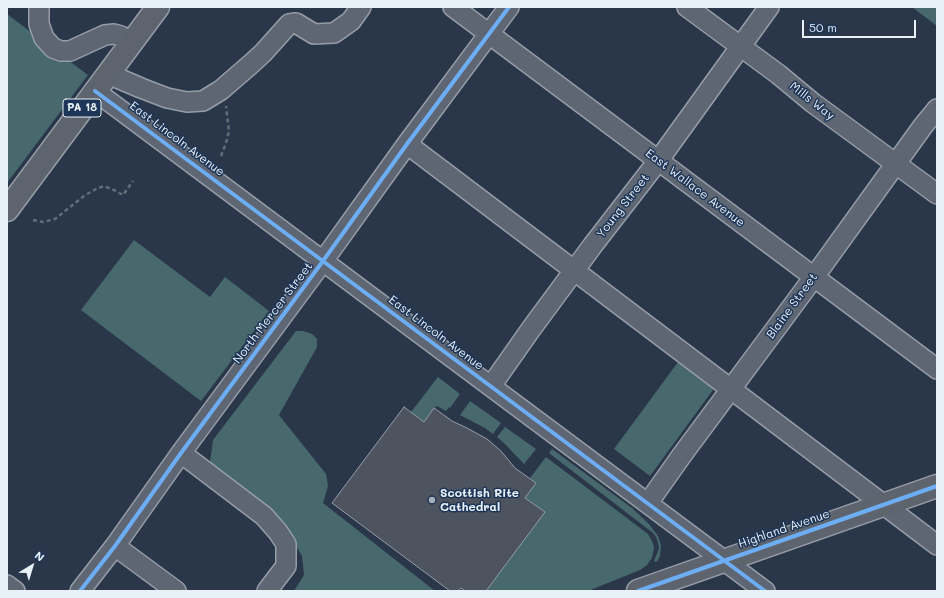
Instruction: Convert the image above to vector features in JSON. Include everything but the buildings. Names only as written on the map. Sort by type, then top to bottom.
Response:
[{"type":"main road","name":"PA 18","points":[[7,210],[158,7]]},
{"type":"main road","name":"Highland Avenue","points":[[649,589],[724,560],[937,486]]},
{"type":"street","points":[[39,7],[39,24],[44,38],[53,48],[57,50],[70,51],[105,35],[114,34],[132,42]]},
{"type":"street","points":[[102,82],[141,88],[167,98],[187,102],[203,101],[226,86],[263,53],[289,24],[296,23],[314,34],[334,33],[352,21],[361,7]]},
{"type":"street","name":"East Wallace Avenue","points":[[453,7],[937,368]]},
{"type":"street","name":"North Mercer Street","points":[[84,590],[181,453],[323,262],[509,7]]},
{"type":"street","name":"Mills Way","points":[[687,7],[778,74],[813,103],[937,194]]},
{"type":"street","name":"Young Street","points":[[491,386],[575,270],[658,161],[769,7]]},
{"type":"street","name":"East Lincoln Avenue","points":[[102,82],[323,262],[765,591]]},
{"type":"street","name":"Blaine Street","points":[[648,503],[937,109]]},
{"type":"street","points":[[408,144],[937,545]]},
{"type":"street","points":[[181,453],[264,516],[286,544],[286,566],[268,591]]},
{"type":"street","points":[[115,546],[176,591]]},
{"type":"street","points":[[7,585],[15,591]]},
{"type":"path","points":[[221,156],[230,131],[226,105],[226,86]]},
{"type":"path","points":[[33,220],[43,222],[55,218],[84,196],[104,186],[123,195],[133,181]]},
{"type":"green space","points":[[912,7],[937,7],[937,26]]},
{"type":"green space","points":[[7,14],[88,75],[7,183]]},
{"type":"green space","points":[[134,240],[210,297],[225,277],[269,311],[201,401],[81,310]]},
{"type":"green space","points":[[296,331],[303,331],[312,334],[317,339],[317,347],[279,415],[326,474],[328,486],[323,503],[435,591],[294,591],[304,575],[302,556],[288,533],[217,476],[210,462],[213,440]]},
{"type":"green space","points":[[681,358],[718,383],[650,476],[614,449]]},
{"type":"green space","points":[[438,377],[460,394],[446,411],[437,406],[434,408],[424,422],[411,412]]},
{"type":"green space","points":[[470,401],[501,423],[493,434],[485,428],[460,415]]},
{"type":"green space","points":[[505,427],[536,449],[524,464],[497,437]]},
{"type":"green space","points":[[552,449],[632,508],[649,524],[658,536],[661,546],[660,556],[656,562],[654,561],[659,548],[656,537],[653,533],[549,453]]},
{"type":"green space","points":[[546,457],[648,534],[654,548],[652,558],[647,565],[640,570],[588,591],[486,591],[544,512],[525,498],[536,483],[530,478]]},
{"type":"cycle path","points":[[80,591],[115,546],[181,453],[509,7]]},
{"type":"cycle path","points":[[95,91],[765,591]]},
{"type":"cycle path","points":[[638,591],[937,486]]},
{"type":"place","name":"Scottish Rite Cathedral","points":[[432,500]]}]
